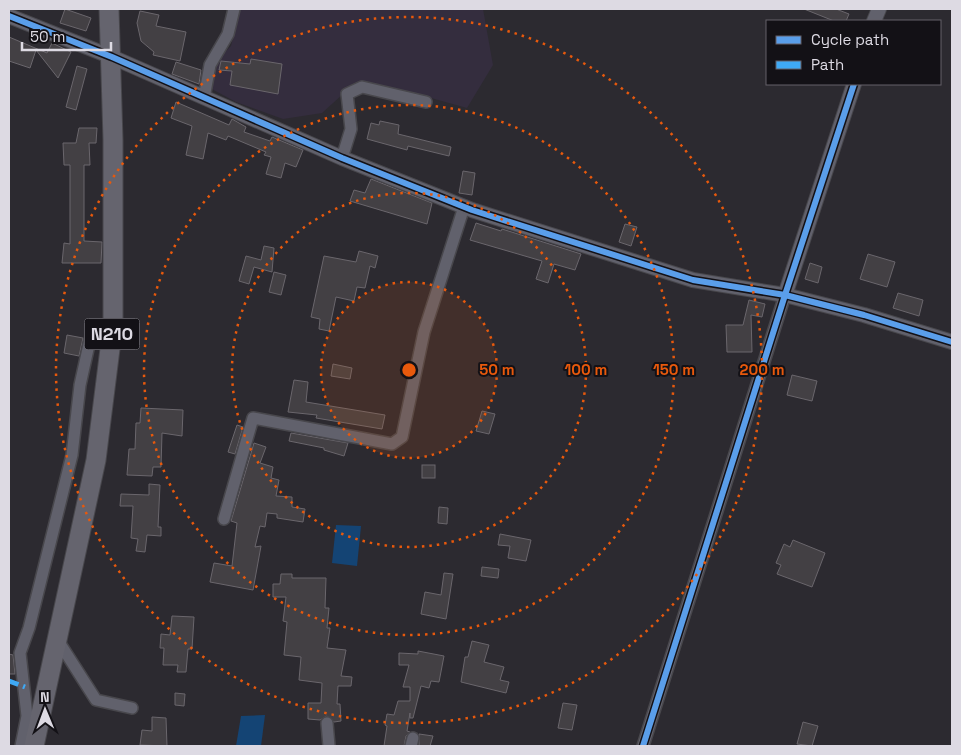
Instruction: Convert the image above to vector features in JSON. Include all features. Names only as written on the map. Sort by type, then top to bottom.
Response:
[{"type":"highway","name":"N210","points":[[34,746],[96,460],[113,323],[112,57],[110,9]]},
{"type":"street","points":[[204,98],[210,65],[228,34],[234,9]]},
{"type":"street","points":[[9,16],[112,57],[342,158],[464,207],[693,280],[785,295],[864,314],[952,342]]},
{"type":"street","points":[[643,746],[785,295],[854,85]]},
{"type":"street","points":[[342,158],[351,128],[347,94],[362,87],[426,102]]},
{"type":"street","points":[[224,519],[253,418],[392,444],[402,437],[424,332],[464,207]]},
{"type":"street","points":[[21,746],[27,707],[14,652],[29,628],[72,455],[80,385],[90,340],[113,323]]},
{"type":"street","points":[[55,647],[96,700],[132,708]]},
{"type":"street","points":[[327,723],[329,746]]},
{"type":"shaded area","points":[[240,9],[483,9],[493,65],[467,108],[406,91],[354,84],[322,113],[283,119],[236,102],[210,88],[210,79],[219,58],[231,46]]},
{"type":"water","points":[[336,525],[361,526],[357,566],[332,563]]},
{"type":"water","points":[[265,715],[261,746],[236,746],[241,716]]},
{"type":"building","points":[[65,9],[91,18],[86,31],[60,23]]},
{"type":"building","points":[[804,9],[836,9],[849,14],[846,20],[832,20]]},
{"type":"building","points":[[140,11],[159,15],[156,26],[186,32],[180,61],[153,55],[154,52],[141,41],[137,23]]},
{"type":"building","points":[[9,37],[47,53],[52,43],[71,52],[58,78],[36,50],[30,68],[9,61]]},
{"type":"building","points":[[251,59],[282,64],[278,94],[230,85],[232,71],[219,70],[221,61],[250,64]]},
{"type":"building","points":[[176,62],[201,70],[199,84],[172,74]]},
{"type":"building","points":[[77,66],[87,69],[76,110],[66,107]]},
{"type":"building","points":[[176,102],[229,125],[232,119],[246,127],[244,132],[270,141],[272,137],[303,150],[296,167],[285,163],[281,178],[266,174],[271,157],[264,155],[266,152],[228,136],[226,140],[208,133],[203,159],[186,155],[192,126],[171,118]]},
{"type":"building","points":[[380,121],[399,125],[398,134],[451,147],[449,156],[408,146],[407,150],[367,139],[371,123],[379,125]]},
{"type":"building","points":[[79,128],[97,128],[96,143],[89,143],[90,165],[84,165],[84,241],[102,242],[101,263],[62,263],[64,243],[70,244],[70,165],[64,165],[63,143],[76,143]]},
{"type":"building","points":[[463,171],[475,173],[472,195],[459,193]]},
{"type":"building","points":[[371,179],[432,203],[427,224],[350,201],[354,190],[365,193]]},
{"type":"building","points":[[476,223],[501,231],[502,229],[581,254],[575,270],[554,264],[548,283],[536,279],[542,261],[470,240]]},
{"type":"building","points":[[625,224],[637,227],[631,246],[619,242]]},
{"type":"building","points":[[264,246],[274,248],[272,272],[254,267],[249,284],[239,281],[246,256],[261,260]]},
{"type":"building","points":[[359,251],[378,256],[375,268],[370,266],[365,288],[357,287],[354,301],[336,297],[329,331],[319,329],[320,319],[311,317],[324,256],[356,262]]},
{"type":"building","points":[[868,254],[895,262],[887,287],[860,279]]},
{"type":"building","points":[[810,263],[822,267],[818,283],[805,279]]},
{"type":"building","points":[[274,272],[286,275],[281,295],[269,292]]},
{"type":"building","points":[[898,293],[923,300],[919,316],[893,308]]},
{"type":"building","points":[[749,300],[765,304],[762,317],[751,315],[752,352],[727,352],[726,325],[743,325]]},
{"type":"building","points":[[67,335],[83,338],[79,356],[64,353]]},
{"type":"building","points":[[333,364],[352,368],[350,379],[331,376]]},
{"type":"building","points":[[792,375],[817,381],[812,401],[787,395]]},
{"type":"building","points":[[294,380],[308,382],[306,402],[385,415],[382,429],[316,418],[317,415],[288,412]]},
{"type":"building","points":[[141,408],[183,410],[182,436],[162,433],[161,467],[153,467],[152,476],[127,475],[129,449],[135,449],[136,423],[140,423]]},
{"type":"building","points":[[482,411],[495,414],[489,434],[476,431]]},
{"type":"building","points":[[237,425],[243,427],[235,454],[228,452]]},
{"type":"building","points":[[291,433],[348,443],[344,456],[324,450],[324,448],[289,441]]},
{"type":"building","points":[[254,443],[266,447],[260,463],[273,467],[271,478],[279,480],[276,496],[292,497],[292,507],[305,509],[303,522],[277,518],[277,514],[267,513],[265,527],[260,526],[255,547],[261,546],[253,590],[210,582],[214,563],[232,566],[237,523],[231,521]]},
{"type":"building","points":[[422,465],[435,465],[435,478],[422,478]]},
{"type":"building","points":[[149,484],[160,485],[158,527],[161,527],[161,536],[147,535],[145,552],[136,551],[138,539],[131,538],[133,506],[120,506],[121,494],[149,495]]},
{"type":"building","points":[[439,507],[448,508],[447,524],[438,523]]},
{"type":"building","points":[[500,534],[531,540],[526,561],[508,558],[510,546],[498,545]]},
{"type":"building","points":[[793,540],[825,553],[812,587],[777,574],[781,565],[776,563],[784,544],[790,547]]},
{"type":"building","points":[[482,567],[499,569],[498,578],[481,576]]},
{"type":"building","points":[[444,573],[453,574],[446,619],[421,614],[425,592],[441,595]]},
{"type":"building","points":[[281,574],[292,574],[292,578],[326,578],[325,608],[329,608],[327,628],[330,628],[327,648],[346,650],[341,676],[352,677],[351,686],[338,686],[337,704],[340,704],[341,721],[334,722],[327,716],[320,720],[308,719],[308,703],[321,703],[322,683],[299,680],[301,657],[284,655],[287,622],[283,621],[286,597],[273,597],[273,584],[280,584]]},
{"type":"building","points":[[172,616],[194,617],[192,649],[188,649],[186,672],[177,672],[178,665],[163,665],[164,648],[160,648],[161,634],[170,635]]},
{"type":"building","points":[[472,641],[489,645],[484,662],[504,667],[500,680],[509,682],[506,693],[461,682],[465,657],[468,657]]},
{"type":"building","points":[[418,651],[444,656],[439,682],[431,681],[429,688],[421,686],[413,718],[410,718],[410,713],[407,731],[410,732],[406,736],[404,746],[384,746],[387,714],[394,715],[398,701],[410,701],[410,687],[403,687],[409,665],[399,665],[399,653],[418,654]]},
{"type":"building","points":[[9,654],[13,655],[15,674],[9,674]]},
{"type":"building","points":[[175,693],[185,694],[184,706],[175,705]]},
{"type":"building","points":[[563,703],[577,705],[572,730],[558,728]]},
{"type":"building","points":[[152,717],[166,718],[167,746],[140,745],[142,730],[152,731]]},
{"type":"building","points":[[803,722],[818,726],[812,746],[797,744]]},
{"type":"building","points":[[419,734],[433,736],[430,746],[419,746]]},
{"type":"marked path","points":[[9,681],[25,687]]},
{"type":"cycle path","points":[[9,16],[112,57],[342,158],[472,210],[693,280],[785,295],[864,315],[952,342]]},
{"type":"cycle path","points":[[643,746],[785,295],[854,85]]}]
